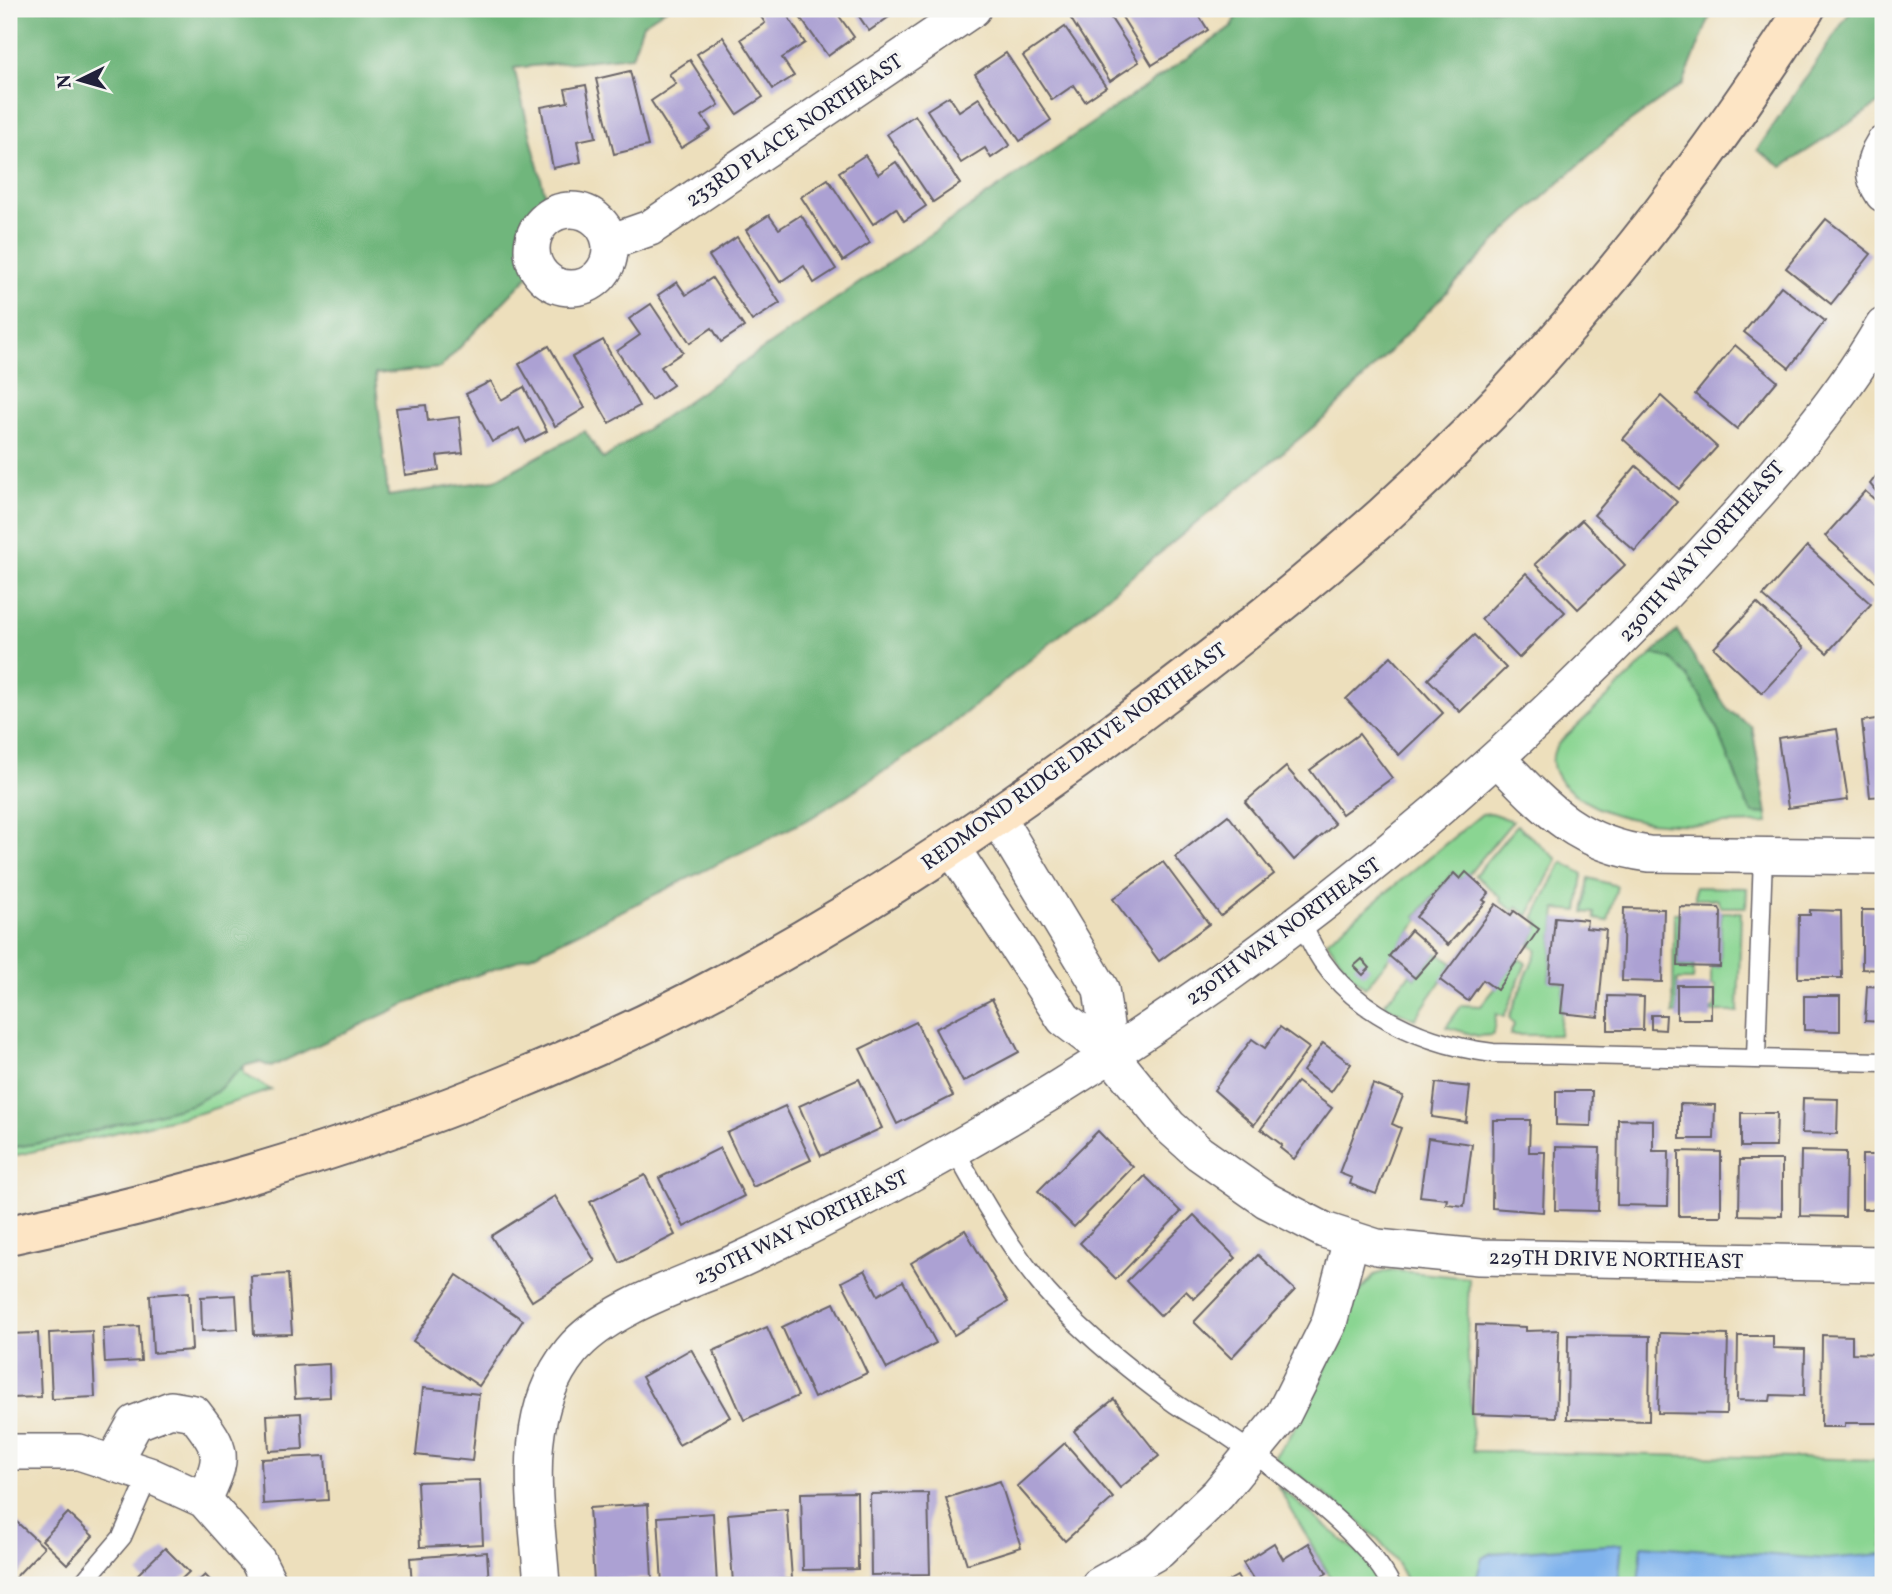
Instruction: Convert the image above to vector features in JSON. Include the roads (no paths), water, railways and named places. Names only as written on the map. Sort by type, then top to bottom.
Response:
[{"type":"street","name":"233RD PLACE NORTHEAST","points":[[610,242],[650,228],[973,9]]},
{"type":"street","name":"REDMOND RIDGE DRIVE NORTHEAST","points":[[9,1235],[318,1154],[507,1085],[600,1045],[690,1000],[822,927],[952,848],[1180,684],[1277,607],[1384,514],[1474,428],[1651,227],[1728,122],[1805,9]]},
{"type":"street","points":[[1883,144],[1874,169],[1875,181],[1883,194]]},
{"type":"street","name":"230TH WAY NORTHEAST","points":[[542,1585],[534,1446],[541,1408],[556,1374],[570,1353],[599,1326],[877,1193],[955,1150],[1110,1054],[1302,922],[1438,813],[1610,653],[1720,534],[1837,396],[1883,326]]},
{"type":"street","points":[[1498,759],[1536,800],[1589,839],[1621,850],[1649,854],[1883,857]]},
{"type":"street","points":[[996,817],[1101,989],[1110,1054]]},
{"type":"street","name":"229TH DRIVE NORTHEAST","points":[[952,848],[1064,1019],[1076,1025],[1110,1054],[1169,1126],[1231,1178],[1304,1221],[1351,1240],[1401,1250],[1479,1257],[1883,1264]]},
{"type":"street","points":[[1099,1585],[1159,1551],[1254,1454],[1283,1415],[1329,1323],[1351,1240]]},
{"type":"street","points":[[113,1463],[135,1423],[171,1409],[194,1413],[214,1439],[221,1461],[204,1500]]},
{"type":"street","points":[[9,1452],[79,1452],[149,1475],[204,1500],[258,1561],[270,1585]]},
{"type":"lane","points":[[1756,1057],[1763,855]]},
{"type":"lane","points":[[1302,922],[1312,948],[1352,995],[1382,1017],[1438,1043],[1493,1052],[1883,1062]]},
{"type":"lane","points":[[955,1150],[995,1221],[1034,1277],[1098,1341],[1172,1402],[1254,1454],[1352,1536],[1378,1562],[1391,1585]]},
{"type":"lane","points":[[81,1585],[122,1537],[149,1475]]},
{"type":"water","points":[[1622,1544],[1618,1585],[1475,1585],[1482,1558],[1492,1553]]},
{"type":"water","points":[[1642,1545],[1826,1559],[1883,1554],[1883,1585],[1638,1585]]}]
